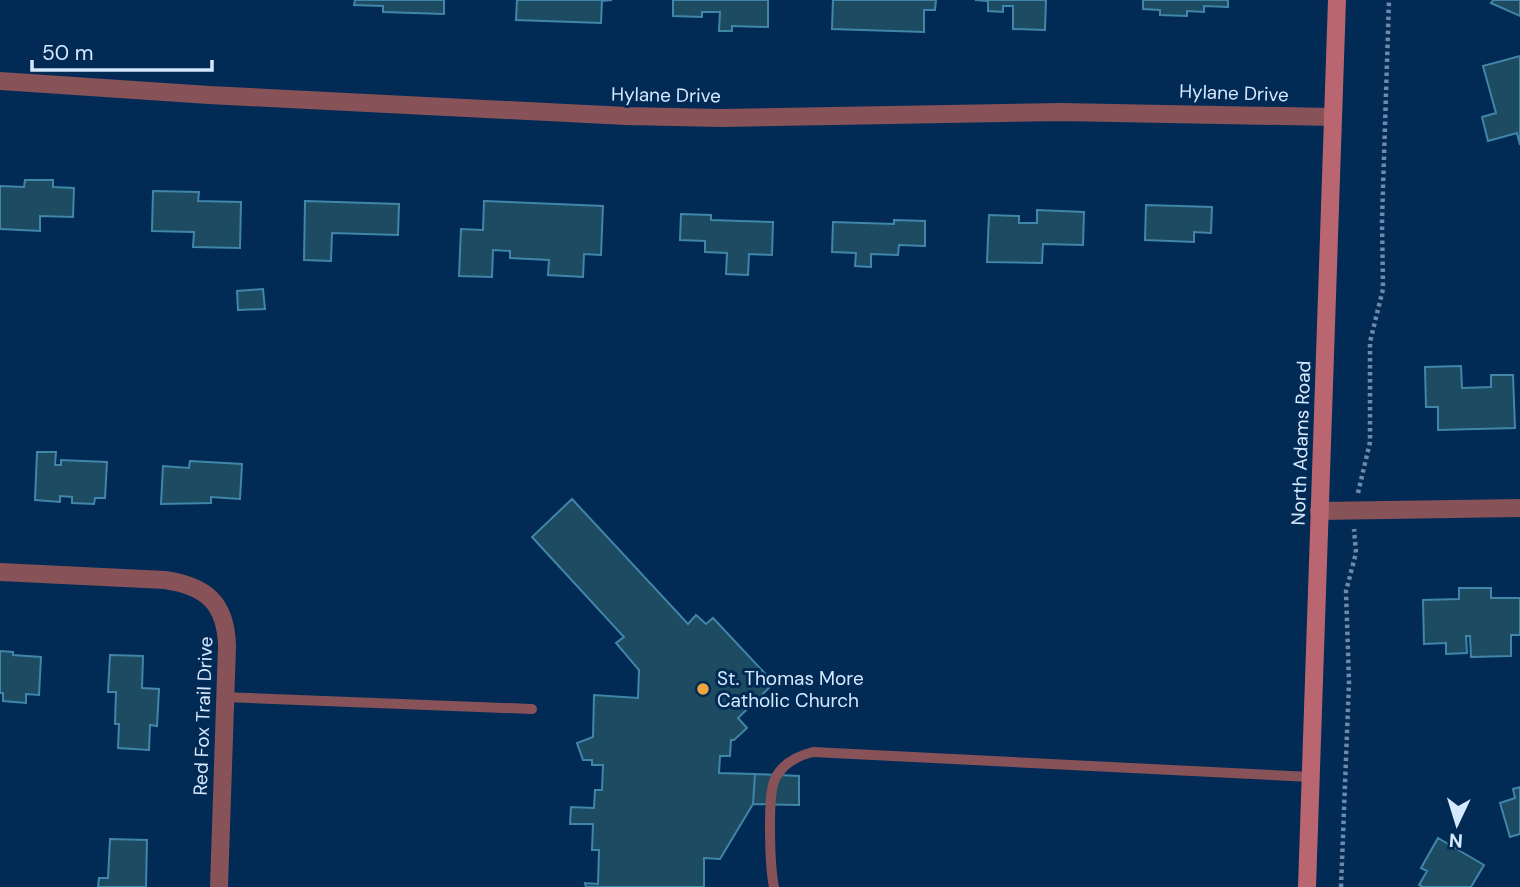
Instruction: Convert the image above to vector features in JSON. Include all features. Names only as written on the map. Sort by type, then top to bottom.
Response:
[{"type":"street","name":"North Adams Road","points":[[1307,887],[1337,0]]},
{"type":"street","name":"Hylane Drive","points":[[0,81],[209,95],[626,116],[721,118],[1112,112],[1333,117]]},
{"type":"street","points":[[1319,511],[1520,508]]},
{"type":"street","name":"Red Fox Trail Drive","points":[[0,572],[165,580],[196,587],[213,600],[226,627],[219,887]]},
{"type":"lane","points":[[224,697],[532,709]]},
{"type":"lane","points":[[774,887],[769,857],[773,781],[780,770],[798,755],[813,752],[1310,777]]},
{"type":"path","points":[[1359,491],[1370,442],[1370,342],[1383,289],[1381,220],[1389,0]]},
{"type":"path","points":[[1341,887],[1349,682],[1346,591],[1356,553],[1354,532]]},
{"type":"building","points":[[355,0],[444,0],[444,14],[383,12],[383,6],[354,5]]},
{"type":"building","points":[[517,0],[612,0],[602,1],[601,23],[516,20]]},
{"type":"building","points":[[673,0],[768,0],[768,27],[732,26],[732,31],[719,31],[720,12],[702,12],[702,17],[673,16]]},
{"type":"building","points":[[833,0],[936,0],[935,10],[924,10],[924,32],[832,29]]},
{"type":"building","points":[[975,0],[1046,0],[1045,30],[1013,29],[1013,6],[1003,6],[1003,12],[988,11],[988,1]]},
{"type":"building","points":[[1143,0],[1228,0],[1228,7],[1204,6],[1204,12],[1187,11],[1187,16],[1160,15],[1160,10],[1143,9]]},
{"type":"building","points":[[1493,0],[1520,0],[1520,16],[1491,3]]},
{"type":"building","points":[[1520,56],[1520,145],[1517,133],[1488,141],[1482,117],[1496,113],[1483,66]]},
{"type":"building","points":[[25,180],[53,180],[53,187],[74,188],[73,217],[40,216],[40,231],[0,229],[0,186],[24,187]]},
{"type":"building","points":[[153,191],[199,192],[198,201],[241,202],[240,248],[193,247],[194,232],[152,231]]},
{"type":"building","points":[[305,201],[399,204],[398,235],[332,233],[331,261],[304,260]]},
{"type":"building","points":[[484,201],[603,206],[601,255],[584,254],[583,277],[548,275],[549,260],[510,258],[510,251],[493,250],[492,277],[459,276],[461,229],[483,230]]},
{"type":"building","points":[[1146,205],[1212,207],[1211,233],[1194,232],[1194,242],[1145,240]]},
{"type":"building","points":[[1037,210],[1084,212],[1083,245],[1043,244],[1042,263],[987,262],[989,215],[1019,216],[1019,223],[1037,223]]},
{"type":"building","points":[[681,214],[711,215],[711,220],[773,222],[772,255],[749,254],[748,275],[726,274],[727,253],[705,252],[705,241],[680,240]]},
{"type":"building","points":[[894,220],[925,221],[925,246],[899,245],[898,255],[871,254],[871,267],[855,266],[856,253],[832,252],[833,222],[894,224]]},
{"type":"building","points":[[263,289],[265,309],[238,310],[237,291]]},
{"type":"building","points":[[1461,366],[1462,388],[1491,387],[1491,375],[1513,375],[1515,428],[1438,430],[1438,407],[1426,407],[1425,367]]},
{"type":"building","points":[[37,452],[56,452],[55,465],[61,465],[61,460],[107,462],[105,498],[95,498],[94,504],[72,503],[72,497],[60,496],[60,502],[35,500]]},
{"type":"building","points":[[190,461],[242,464],[240,499],[211,497],[211,503],[161,504],[163,466],[189,468]]},
{"type":"building","name":"St. Thomas More Catholic Church","points":[[572,499],[688,624],[696,615],[706,624],[713,618],[774,683],[738,718],[747,728],[731,740],[730,756],[720,756],[719,773],[755,774],[753,804],[720,859],[704,858],[704,887],[586,887],[585,883],[598,884],[599,850],[592,850],[593,824],[570,824],[571,807],[594,808],[595,790],[602,790],[603,765],[592,765],[592,760],[583,760],[577,743],[593,737],[594,695],[638,698],[639,670],[616,643],[624,637],[532,537]]},
{"type":"building","points":[[1459,588],[1491,588],[1491,598],[1520,598],[1520,635],[1511,635],[1511,656],[1471,657],[1470,636],[1466,636],[1467,653],[1446,654],[1446,643],[1424,644],[1423,600],[1459,599]]},
{"type":"building","points":[[0,651],[41,657],[39,695],[26,694],[26,703],[3,701],[3,693],[0,693]]},
{"type":"building","points":[[110,655],[143,656],[142,688],[159,689],[157,726],[150,725],[149,750],[118,748],[119,724],[115,724],[116,692],[108,692]]},
{"type":"building","points":[[755,774],[799,776],[799,805],[753,804]]},
{"type":"building","points":[[1520,787],[1520,834],[1510,837],[1500,803],[1515,798],[1513,789]]},
{"type":"building","points":[[1438,838],[1484,865],[1471,887],[1419,885],[1427,871],[1421,868]]},
{"type":"building","points":[[110,839],[147,840],[146,887],[98,887],[99,878],[108,878]]},
{"type":"place","name":"St. Thomas More Catholic Church","points":[[703,689]]}]
